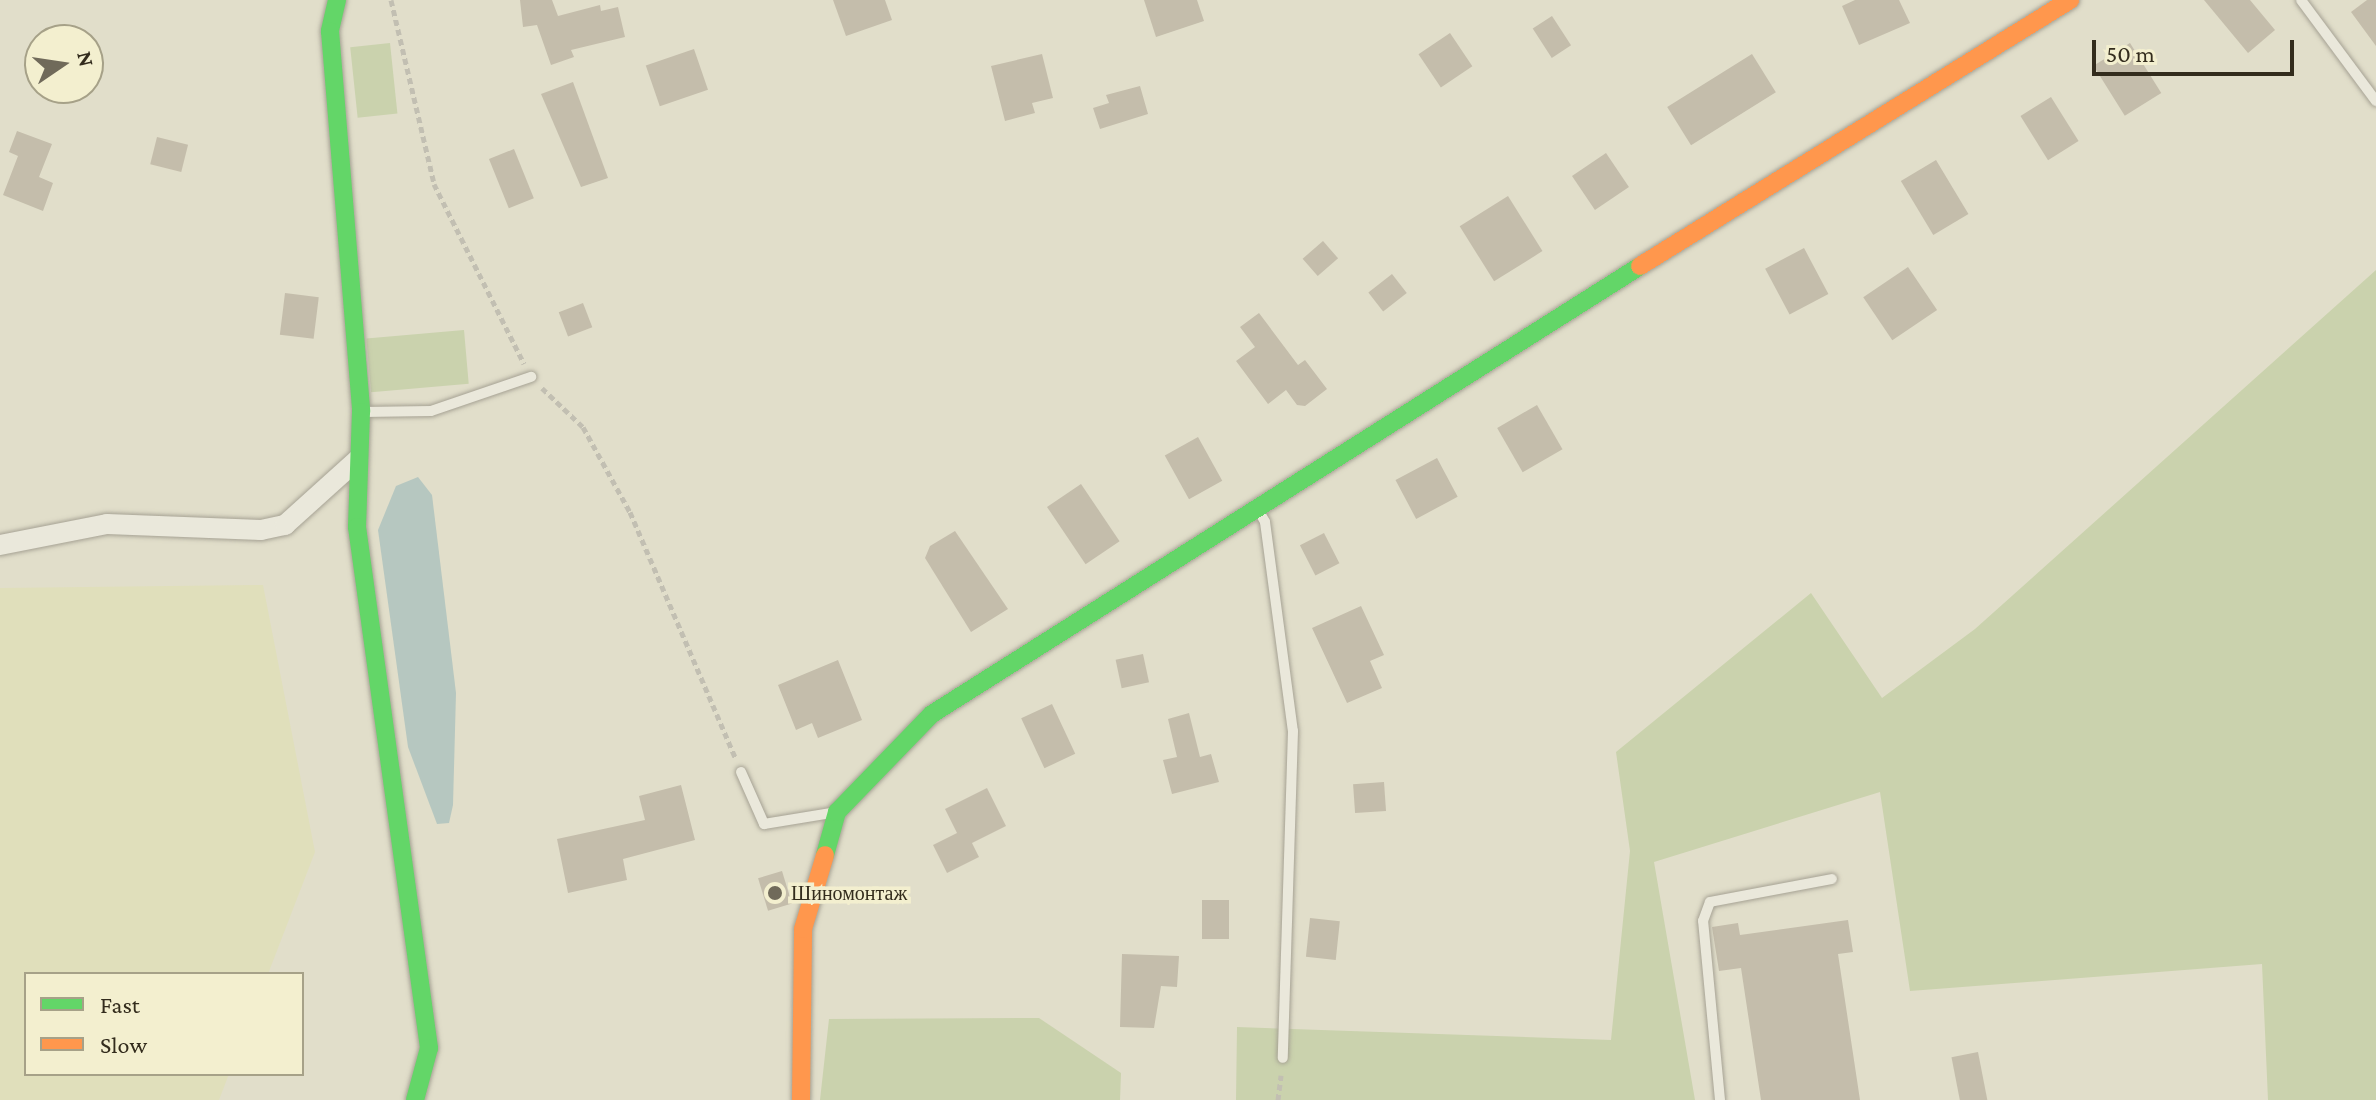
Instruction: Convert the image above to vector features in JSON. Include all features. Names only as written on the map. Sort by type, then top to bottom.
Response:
[{"type":"street","points":[[337,0],[330,31],[361,412],[357,527],[429,1048],[415,1100]]},
{"type":"street","points":[[801,1100],[803,929],[837,812],[932,714],[1256,506],[2070,0]]},
{"type":"street","points":[[0,545],[107,524],[261,530],[285,525],[358,459]]},
{"type":"lane","points":[[2301,0],[2376,101]]},
{"type":"lane","points":[[361,412],[431,411],[531,377]]},
{"type":"lane","points":[[1256,506],[1265,522],[1293,731],[1283,1058]]},
{"type":"lane","points":[[741,772],[764,824],[837,812]]},
{"type":"lane","points":[[1720,1100],[1703,921],[1710,902],[1832,879]]},
{"type":"path","points":[[391,0],[434,184],[531,377],[583,427],[630,512],[741,772]]},
{"type":"path","points":[[1278,1100],[1283,1058]]},
{"type":"green space","points":[[390,43],[397,114],[358,118],[350,47]]},
{"type":"green space","points":[[2376,270],[2376,1100],[2268,1100],[2262,964],[1910,991],[1880,792],[1654,862],[1695,1100],[1236,1100],[1237,1027],[1611,1040],[1630,851],[1616,752],[1811,593],[1882,698],[1975,629]]},
{"type":"green space","points":[[464,330],[469,384],[371,392],[366,339]]},
{"type":"green space","points":[[263,585],[315,852],[269,972],[24,972],[24,1076],[228,1076],[219,1100],[0,1100],[0,588]]},
{"type":"green space","points":[[1039,1018],[1121,1073],[1120,1100],[820,1100],[829,1019]]},
{"type":"shaded area","points":[[418,477],[432,495],[456,693],[453,805],[449,823],[437,824],[408,747],[378,530],[396,486]]},
{"type":"building","points":[[520,0],[552,0],[558,16],[600,5],[601,11],[618,7],[625,37],[571,50],[574,57],[551,65],[537,25],[523,27]]},
{"type":"building","points":[[833,0],[885,0],[892,20],[846,36]]},
{"type":"building","points":[[1144,0],[1197,0],[1204,21],[1156,37]]},
{"type":"building","points":[[1855,0],[1899,0],[1910,23],[1859,45],[1842,6]]},
{"type":"building","points":[[2204,0],[2250,0],[2275,30],[2248,53]]},
{"type":"building","points":[[2367,0],[2376,0],[2376,46],[2351,12]]},
{"type":"building","points":[[1552,16],[1571,45],[1552,58],[1533,29]]},
{"type":"building","points":[[1450,33],[1472,66],[1441,87],[1418,54]]},
{"type":"building","points":[[2130,43],[2161,93],[2125,116],[2094,66]]},
{"type":"building","points":[[694,49],[708,90],[660,106],[646,66]]},
{"type":"building","points":[[1042,54],[1053,98],[1032,103],[1035,113],[1005,121],[991,66]]},
{"type":"building","points":[[1752,54],[1776,92],[1691,145],[1667,107]]},
{"type":"building","points":[[573,82],[608,178],[581,187],[541,94]]},
{"type":"building","points":[[1140,86],[1148,114],[1100,129],[1093,108],[1109,103],[1106,95]]},
{"type":"building","points":[[2051,97],[2079,141],[2048,160],[2020,116]]},
{"type":"building","points":[[17,131],[52,144],[39,177],[53,183],[43,211],[3,195],[18,156],[9,152]]},
{"type":"building","points":[[157,137],[188,145],[181,172],[150,164]]},
{"type":"building","points":[[514,149],[534,198],[509,208],[489,159]]},
{"type":"building","points":[[1606,153],[1629,187],[1595,210],[1572,176]]},
{"type":"building","points":[[1936,160],[1968,214],[1933,235],[1901,181]]},
{"type":"building","points":[[1508,196],[1542,251],[1494,281],[1460,226]]},
{"type":"building","points":[[1323,241],[1338,258],[1318,276],[1303,259]]},
{"type":"building","points":[[1804,248],[1828,294],[1790,315],[1765,269]]},
{"type":"building","points":[[1908,267],[1937,310],[1892,340],[1863,297]]},
{"type":"building","points":[[1392,274],[1407,293],[1383,311],[1368,292]]},
{"type":"building","points":[[285,293],[319,297],[314,339],[280,335]]},
{"type":"building","points":[[583,303],[592,327],[568,337],[559,312]]},
{"type":"building","points":[[1259,313],[1298,365],[1305,360],[1327,389],[1305,406],[1297,405],[1286,390],[1268,404],[1236,361],[1255,347],[1240,327]]},
{"type":"building","points":[[1537,405],[1562,449],[1523,472],[1497,428]]},
{"type":"building","points":[[1198,437],[1222,481],[1189,499],[1165,455]]},
{"type":"building","points":[[1437,458],[1458,497],[1416,519],[1396,480]]},
{"type":"building","points":[[1081,484],[1120,541],[1086,564],[1047,507]]},
{"type":"building","points":[[955,531],[1008,609],[971,632],[925,558],[930,546]]},
{"type":"building","points":[[1324,533],[1339,563],[1315,576],[1300,545]]},
{"type":"building","points":[[1361,606],[1384,655],[1370,661],[1382,688],[1347,703],[1312,628]]},
{"type":"building","points":[[1143,654],[1149,682],[1122,688],[1116,660]]},
{"type":"building","points":[[838,660],[862,720],[818,738],[812,723],[796,730],[778,685]]},
{"type":"building","points":[[1052,704],[1075,754],[1044,768],[1021,718]]},
{"type":"building","points":[[1189,713],[1200,757],[1211,754],[1219,782],[1172,794],[1163,760],[1177,757],[1168,719]]},
{"type":"building","points":[[1384,782],[1386,811],[1355,813],[1353,784]]},
{"type":"building","points":[[681,785],[695,840],[623,859],[627,880],[568,893],[557,839],[645,820],[639,796]]},
{"type":"building","points":[[987,788],[1006,826],[972,843],[979,857],[947,873],[933,845],[957,833],[945,809]]},
{"type":"building","name":"Шиномонтаж","points":[[782,871],[792,904],[768,911],[758,878]]},
{"type":"building","points":[[1202,900],[1229,900],[1229,939],[1202,939]]},
{"type":"building","points":[[1310,918],[1340,921],[1336,960],[1306,957]]},
{"type":"building","points":[[1848,920],[1853,952],[1838,954],[1860,1100],[1761,1100],[1741,968],[1719,971],[1712,927],[1738,923],[1740,935]]},
{"type":"building","points":[[1122,954],[1179,956],[1177,987],[1161,986],[1154,1028],[1120,1027]]},
{"type":"building","points":[[1978,1052],[1987,1100],[1960,1100],[1951,1057]]},
{"type":"traffic: fast","points":[[337,0],[330,31],[361,412],[357,527],[429,1048],[415,1100]]},
{"type":"traffic: fast","points":[[825,855],[837,812],[932,714],[1640,266]]},
{"type":"traffic: slow","points":[[1640,266],[2070,0]]},
{"type":"traffic: slow","points":[[801,1100],[803,929],[825,855]]},
{"type":"place","name":"Шиномонтаж","points":[[775,893]]}]
